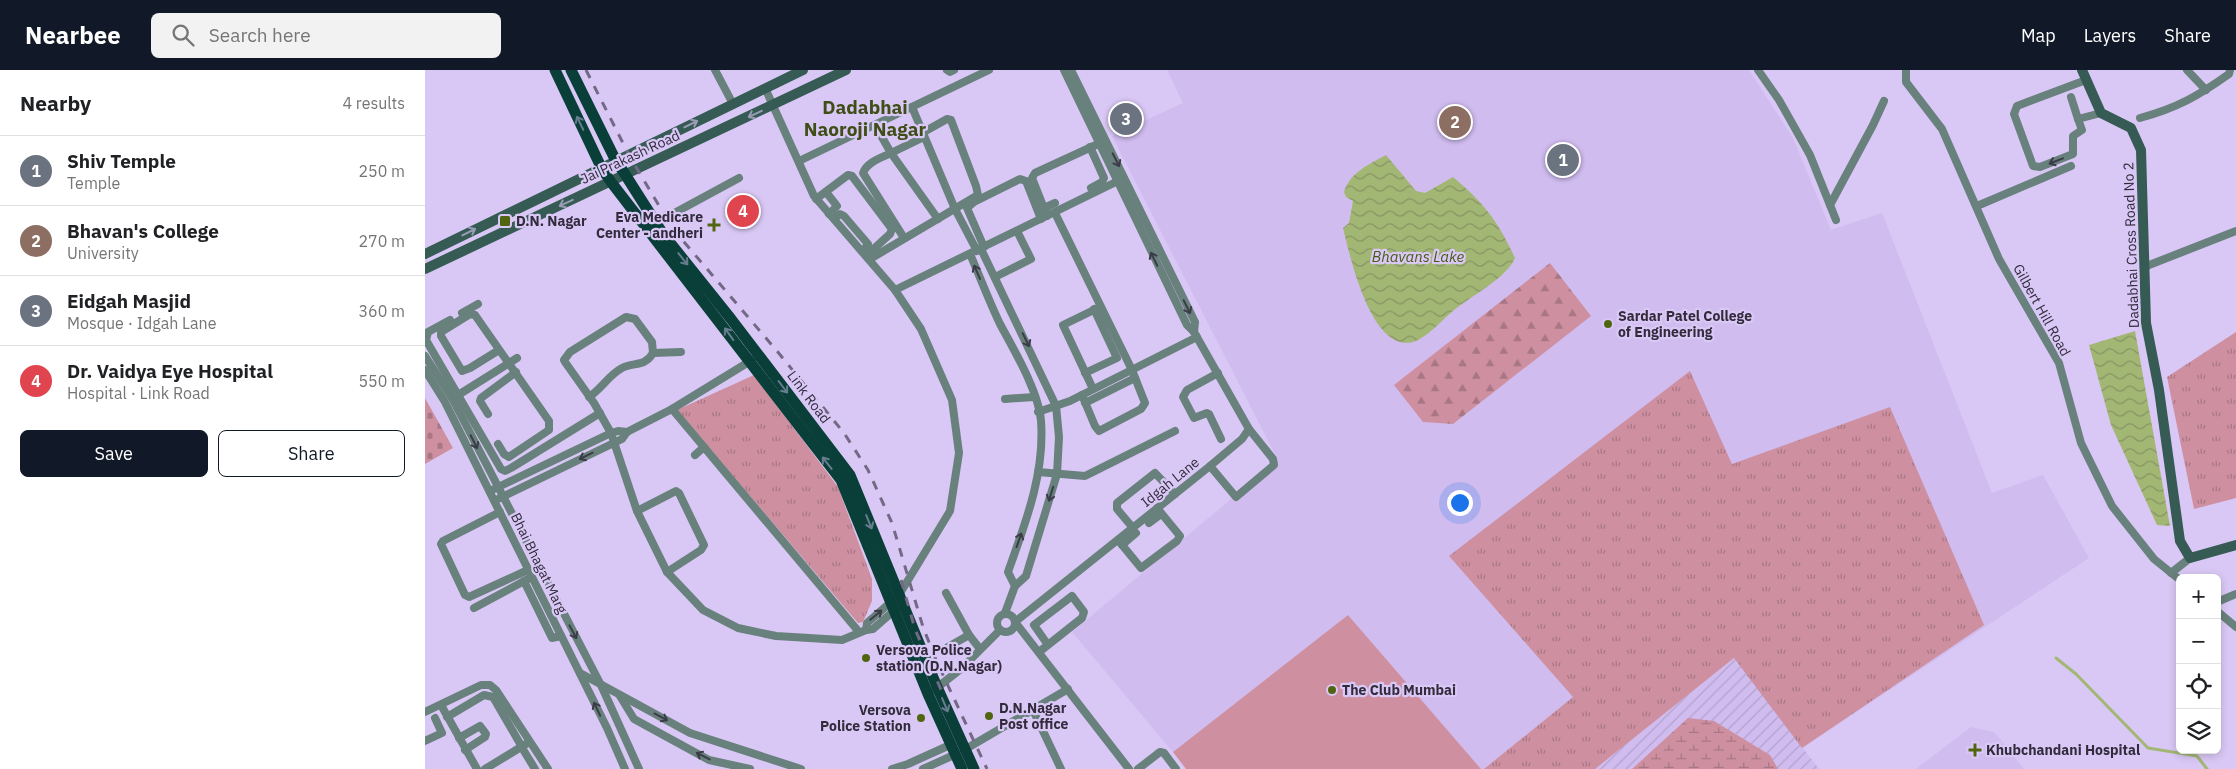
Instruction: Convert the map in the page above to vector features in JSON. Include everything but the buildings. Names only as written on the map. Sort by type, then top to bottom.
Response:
[{"type":"main road","name":"Link Road","points":[[555,70],[601,167],[611,182],[650,225],[754,359],[850,475],[896,603],[956,750]]},
{"type":"main road","name":"Link Road","points":[[571,70],[650,225]]},
{"type":"main road","name":"Jai Prakash Road","points":[[425,254],[803,70]]},
{"type":"main road","name":"Jai Prakash Road","points":[[425,269],[846,70]]},
{"type":"main road","points":[[2083,73],[2100,110]]},
{"type":"main road","name":"Dadabhai Cross Road No 2","points":[[2100,110],[2131,128],[2141,150],[2146,323],[2159,390],[2180,542],[2190,558]]},
{"type":"main road","points":[[2190,558],[2236,545]]},
{"type":"main road","points":[[956,750],[962,769]]},
{"type":"main road","points":[[956,750],[974,769]]},
{"type":"street","points":[[715,70],[733,104]]},
{"type":"street","points":[[947,70],[949,72],[954,70]]},
{"type":"street","points":[[799,161],[989,70]]},
{"type":"street","points":[[1064,70],[1125,178],[1195,322],[1196,334]]},
{"type":"street","points":[[1071,70],[1098,133],[1094,145],[1104,178],[1102,182],[1091,188]]},
{"type":"street","points":[[1758,70],[1779,100],[1810,155],[1836,220]]},
{"type":"street","name":"Gilbert Hill Road","points":[[1905,70],[1906,82],[1942,129],[1999,259],[2059,363],[2081,443],[2112,506],[2154,560],[2176,577]]},
{"type":"street","points":[[2187,70],[2206,90]]},
{"type":"street","points":[[2140,118],[2163,111],[2198,96],[2229,74],[2230,70]]},
{"type":"street","points":[[2071,97],[2082,130],[2073,136],[2073,154],[2037,168],[2033,166],[2014,110],[2017,106],[2083,73]]},
{"type":"street","points":[[589,396],[600,389],[618,370],[646,362],[653,353],[652,342],[635,319],[628,316],[570,352],[564,360],[600,413],[611,433],[637,511],[667,572],[703,610],[739,628],[776,636],[843,640],[863,631],[873,629],[896,603],[950,511],[959,454],[953,400],[921,329],[895,290],[816,199],[765,88]]},
{"type":"street","points":[[1830,205],[1884,101]]},
{"type":"street","points":[[912,107],[955,209],[995,277],[1056,406],[1059,436],[1057,474],[1026,576],[1015,586],[1005,613],[997,621],[1000,630]]},
{"type":"street","points":[[2084,113],[2100,110]]},
{"type":"street","points":[[2079,119],[2100,110]]},
{"type":"street","points":[[866,255],[904,238],[978,195],[951,120],[947,119],[923,135],[872,162],[864,169],[863,174],[904,238]]},
{"type":"street","points":[[875,125],[891,153],[938,219]]},
{"type":"street","points":[[1094,145],[1110,168],[1187,325],[1196,334],[1249,429],[1273,459],[1274,465],[1236,497],[1211,466]]},
{"type":"street","points":[[1082,395],[1099,431],[1144,406],[1132,370],[1048,216],[1032,178],[1035,173],[1094,145]]},
{"type":"street","points":[[1977,206],[2071,166]]},
{"type":"street","points":[[1102,172],[1110,168]]},
{"type":"street","points":[[816,199],[848,175],[852,176],[891,227],[890,234],[866,255]]},
{"type":"street","points":[[650,225],[739,178]]},
{"type":"street","points":[[895,290],[1125,178]]},
{"type":"street","points":[[1015,586],[1008,572],[1029,513],[1038,472],[1041,420],[1028,378],[986,291],[967,208],[974,202],[1020,179],[1026,181],[1048,216]]},
{"type":"street","points":[[826,192],[837,206],[832,217]]},
{"type":"street","points":[[823,207],[832,200]]},
{"type":"street","points":[[1044,208],[1055,203]]},
{"type":"street","points":[[832,217],[841,214],[850,223],[869,245],[866,255]]},
{"type":"street","points":[[843,229],[850,223]]},
{"type":"street","points":[[995,277],[1031,259],[1017,231]]},
{"type":"street","points":[[2144,267],[2236,231]]},
{"type":"street","points":[[853,240],[859,234]]},
{"type":"street","points":[[1146,242],[1154,238]]},
{"type":"street","points":[[1169,288],[1177,284]]},
{"type":"street","points":[[986,291],[999,285]]},
{"type":"street","points":[[451,398],[426,340],[427,335],[428,332],[478,304]]},
{"type":"street","points":[[1093,389],[1063,325],[1097,308]]},
{"type":"street","points":[[1085,373],[1117,357],[1097,308]]},
{"type":"street","points":[[498,444],[504,454],[509,457],[545,433],[551,426],[516,372],[473,314],[441,332],[441,336],[462,371],[499,350]]},
{"type":"street","points":[[999,321],[1013,314]]},
{"type":"street","points":[[1038,412],[1082,395],[1132,370],[1196,334]]},
{"type":"street","points":[[653,353],[681,352]]},
{"type":"street","points":[[425,356],[451,398],[498,465],[505,471],[600,413]]},
{"type":"street","points":[[451,398],[517,358]]},
{"type":"street","points":[[494,500],[622,439],[627,432],[672,409],[754,359]]},
{"type":"street","name":"Bhai Bhagat Marg","points":[[425,370],[451,398],[493,489],[494,500],[528,570],[528,579],[549,611],[610,734],[625,769]]},
{"type":"street","points":[[488,414],[480,401],[481,398],[516,372]]},
{"type":"street","points":[[1218,373],[1187,390],[1183,397],[1194,418],[1209,414],[1221,439]]},
{"type":"street","points":[[1085,404],[1135,378]]},
{"type":"street","points":[[1005,400],[1034,397]]},
{"type":"street","points":[[672,409],[863,631]]},
{"type":"street","name":"Idgah Lane","points":[[1015,622],[1159,511],[1175,494],[1242,439],[1249,429]]},
{"type":"street","points":[[627,432],[618,431],[611,433],[493,489],[502,497],[601,685],[639,769]]},
{"type":"street","points":[[1038,472],[1085,476],[1175,431]]},
{"type":"street","points":[[695,455],[704,447]]},
{"type":"street","points":[[1135,530],[1117,509],[1117,503],[1155,473],[1175,494]]},
{"type":"street","points":[[637,511],[676,491],[679,493],[704,545],[701,550],[667,572]]},
{"type":"street","points":[[1120,542],[1141,568],[1177,541],[1179,536],[1159,511],[1149,523]]},
{"type":"street","points":[[500,512],[443,541],[441,544],[465,595],[469,597],[528,570]]},
{"type":"street","points":[[513,540],[522,535]]},
{"type":"street","points":[[2171,573],[2190,558]]},
{"type":"street","points":[[473,608],[528,579],[540,615],[552,638],[561,636]]},
{"type":"street","points":[[946,593],[969,636],[980,650]]},
{"type":"street","points":[[2221,600],[2236,594]]},
{"type":"street","points":[[1039,652],[1048,645],[1084,616],[1084,612],[1072,596],[1034,625],[1048,645]]},
{"type":"street","points":[[540,615],[549,611]]},
{"type":"street","points":[[1005,613],[1013,616],[1015,622],[1129,769]]},
{"type":"street","points":[[2221,614],[2236,627]]},
{"type":"street","points":[[1000,630],[1009,631],[1014,627],[1015,622]]},
{"type":"street","points":[[933,691],[962,668],[1000,630]]},
{"type":"street","points":[[948,647],[969,636]]},
{"type":"street","points":[[580,673],[690,733],[801,769]]},
{"type":"street","points":[[425,712],[481,685],[490,685],[496,690],[548,769]]},
{"type":"street","points":[[923,769],[1068,689]]},
{"type":"street","points":[[619,694],[634,720],[709,760],[750,769]]},
{"type":"street","points":[[447,717],[484,695],[493,697],[535,769]]},
{"type":"street","points":[[441,705],[477,769]]},
{"type":"street","points":[[1033,710],[1061,769]]},
{"type":"street","points":[[425,741],[442,733],[435,718]]},
{"type":"street","points":[[459,738],[480,726],[486,734],[485,737],[465,750]]},
{"type":"street","points":[[610,734],[621,729]]},
{"type":"street","points":[[493,769],[532,743]]},
{"type":"street","points":[[485,769],[523,749]]},
{"type":"street","points":[[892,769],[956,750]]},
{"type":"street","points":[[1138,769],[1160,752],[1164,753],[1177,769]]},
{"type":"shaded area","points":[[1167,70],[1749,70],[1793,138],[1831,230],[1882,213],[1992,493],[2043,475],[2089,558],[1802,748],[1734,658],[1595,769],[1481,769],[1348,615],[1173,752],[1072,632],[1278,460],[1112,136],[1183,103]]},
{"type":"shaded area","points":[[1734,658],[1819,769],[1595,769]]},
{"type":"shaded area","name":"Khubchandani Hospital","points":[[1971,727],[1994,732],[2024,769],[1916,769]]},
{"type":"green space","points":[[1550,263],[1591,316],[1453,424],[1423,422],[1394,385]]},
{"type":"green space","points":[[2236,332],[2236,498],[2194,509],[2167,377]]},
{"type":"green space","points":[[1690,371],[1732,464],[1890,407],[1984,625],[1802,748],[1734,658],[1595,769],[1484,769],[1573,697],[1449,556]]},
{"type":"green space","points":[[754,375],[838,487],[872,579],[872,601],[863,622],[858,623],[677,410]]},
{"type":"green space","points":[[425,398],[453,448],[425,464]]},
{"type":"green space","name":"The Club Mumbai","points":[[1348,615],[1481,769],[1186,769],[1173,752]]},
{"type":"green space","points":[[1688,718],[1714,721],[1770,755],[1778,769],[1632,769]]},
{"type":"water","name":"Bhavans Lake","points":[[1386,155],[1416,191],[1425,193],[1453,177],[1489,213],[1503,233],[1515,258],[1505,272],[1490,285],[1458,307],[1425,336],[1413,342],[1398,341],[1385,333],[1374,318],[1357,279],[1343,228],[1349,223],[1353,201],[1346,197],[1344,192],[1347,185],[1361,169]]},
{"type":"water","points":[[2135,331],[2170,526],[2157,525],[2111,425],[2089,345]]},
{"type":"waterway","points":[[2056,658],[2076,674],[2148,748],[2197,756],[2207,769]]},
{"type":"railway","points":[[586,70],[630,157],[673,229],[844,433],[868,470],[892,523],[923,627],[936,660],[987,769]]},
{"type":"railway","points":[[901,580],[915,629],[942,692]]},
{"type":"place","name":"Eidgah Masjid","points":[[1126,119]]},
{"type":"place","name":"Bhavan's College","points":[[1455,122]]},
{"type":"place","name":"Shiv Temple","points":[[1563,160]]},
{"type":"place","name":"Dr. Vaidya Eye Hospital","points":[[743,211]]},
{"type":"place","name":"D.N. Nagar","points":[[505,221]]},
{"type":"place","name":"Eva Medicare Center - andheri","points":[[714,225]]},
{"type":"place","name":"Sardar Patel College of Engineering","points":[[1608,324]]},
{"type":"place","name":"Versova Police station (D.N.Nagar)","points":[[866,658]]},
{"type":"place","name":"The Club Mumbai","points":[[1332,690]]},
{"type":"place","name":"D.N.Nagar Post office","points":[[989,716]]},
{"type":"place","name":"Versova Police Station","points":[[921,718]]},
{"type":"place","name":"Khubchandani Hospital","points":[[1975,750]]},
{"type":"district","name":"Dadabhai Naoroji Nagar","points":[[865,118]]}]
